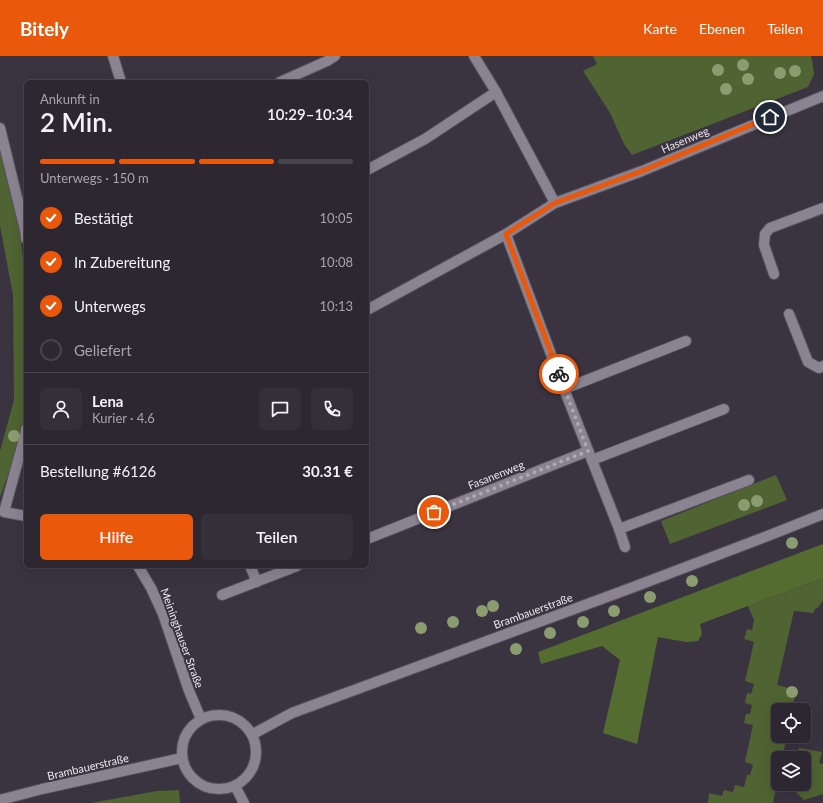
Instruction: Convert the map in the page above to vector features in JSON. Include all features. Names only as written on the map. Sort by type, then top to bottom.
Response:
[{"type":"street","points":[[113,56],[121,80]]},
{"type":"street","points":[[284,80],[335,56]]},
{"type":"street","points":[[474,56],[496,92],[555,203]]},
{"type":"street","points":[[369,169],[425,139],[496,92]]},
{"type":"street","name":"Hasenweg","points":[[369,309],[506,234],[555,203],[642,171],[823,96]]},
{"type":"street","points":[[0,128],[24,226]]},
{"type":"street","points":[[774,274],[764,244],[764,234],[770,228],[823,208]]},
{"type":"street","points":[[506,234],[625,547]]},
{"type":"street","points":[[789,314],[808,362],[818,368],[823,366]]},
{"type":"street","points":[[564,389],[686,341]]},
{"type":"street","name":"Fasanenweg","points":[[369,537],[590,456],[724,409]]},
{"type":"street","points":[[24,438],[2,512],[24,516]]},
{"type":"street","points":[[619,529],[749,480]]},
{"type":"street","name":"Brambauerstraße","points":[[253,734],[292,712],[561,614],[823,514]]},
{"type":"street","name":"Meininghauser Straße","points":[[139,568],[151,588],[163,614],[200,719]]},
{"type":"street","points":[[251,568],[257,582]]},
{"type":"street","points":[[222,595],[292,568]]},
{"type":"street","points":[[224,714],[236,718],[246,724],[253,734],[257,754],[255,764],[243,781],[235,786],[224,789],[212,789],[202,785],[192,778],[186,769],[182,758],[184,740],[187,732],[193,724],[200,719],[212,715],[224,714]]},
{"type":"street","name":"Brambauerstraße","points":[[0,800],[182,758]]},
{"type":"street","points":[[235,786],[244,803]]},
{"type":"green space","points":[[593,56],[811,56],[814,74],[808,87],[632,155],[624,144],[610,113],[583,71],[597,64]]},
{"type":"green space","points":[[0,151],[20,231],[24,270],[24,415],[23,425],[14,458],[0,497],[0,451],[14,400],[13,295],[0,226]]},
{"type":"green space","points":[[776,475],[787,500],[670,544],[661,521]]},
{"type":"green space","points":[[823,544],[823,578],[700,624],[702,634],[698,641],[686,642],[658,637],[637,744],[603,733],[620,660],[602,646],[541,664],[538,652]]},
{"type":"green space","points":[[823,578],[823,600],[818,608],[815,609],[813,613],[794,611],[777,685],[796,690],[793,703],[771,703],[771,743],[785,743],[784,751],[771,751],[771,791],[775,791],[773,803],[707,803],[709,793],[722,796],[724,790],[733,792],[735,785],[744,787],[747,775],[750,775],[753,765],[745,762],[753,725],[744,723],[746,714],[750,714],[752,705],[745,703],[747,693],[751,694],[754,684],[745,681],[754,642],[744,639],[747,629],[752,630],[754,620],[748,606]]},
{"type":"green space","points":[[799,748],[822,752],[819,763],[823,764],[823,794],[804,800],[795,791],[811,791],[811,751],[798,751]]},
{"type":"green space","points":[[179,790],[180,803],[91,803],[157,791]]},
{"type":"way so far","points":[[434,512],[588,451],[559,374]]},
{"type":"route","points":[[559,374],[506,234],[555,203],[642,171],[770,117]]}]
